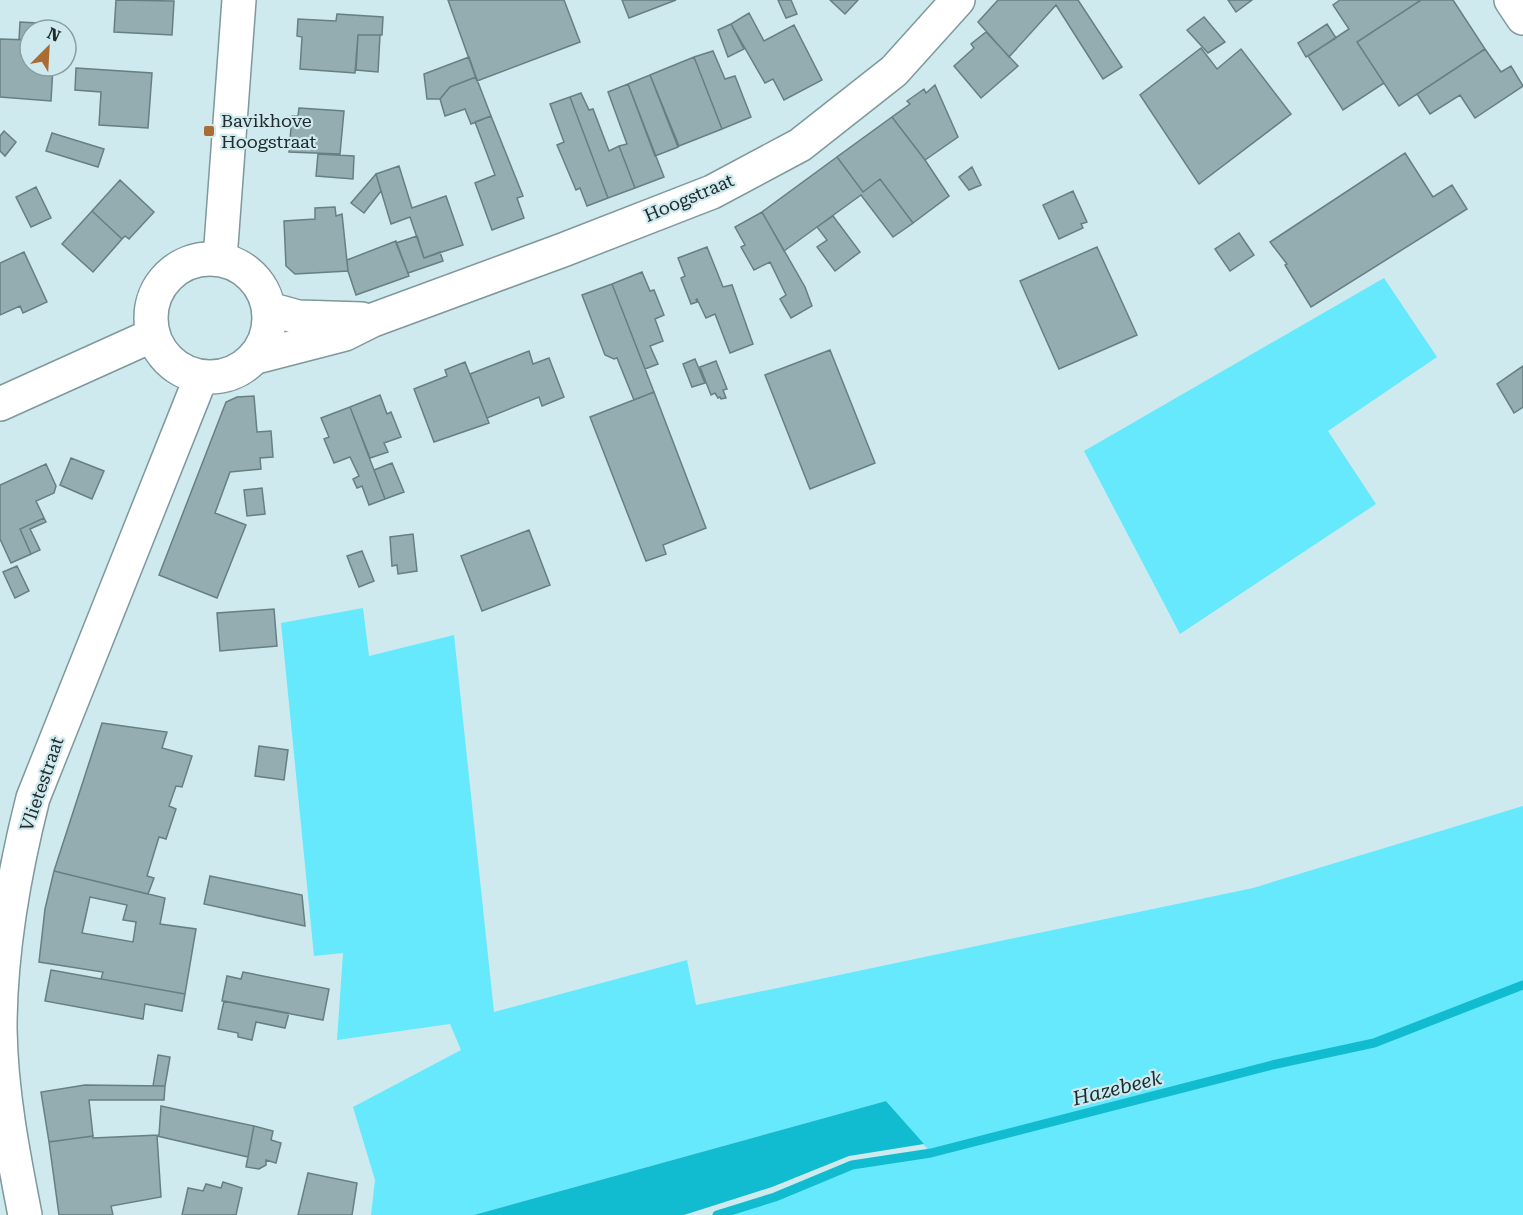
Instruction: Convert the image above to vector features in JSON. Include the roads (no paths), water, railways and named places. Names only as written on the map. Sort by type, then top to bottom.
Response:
[{"type":"street","points":[[219,259],[239,0]]},
{"type":"street","name":"Hoogstraat","points":[[256,357],[345,334],[374,320],[712,192],[800,145],[894,70],[958,0]]},
{"type":"street","points":[[1511,0],[1523,18]]},
{"type":"street","points":[[200,259],[219,259],[238,265],[254,276],[264,292],[269,309],[269,330],[264,345],[256,357],[245,368],[231,375],[216,378],[184,372],[171,363],[160,350],[153,335],[150,315],[155,296],[165,278],[181,266],[200,259]]},
{"type":"street","name":"Hoogstraat","points":[[269,309],[297,316],[374,320]]},
{"type":"street","points":[[0,404],[153,335]]},
{"type":"street","name":"Vlietestraat","points":[[25,1215],[9,1128],[0,1029],[4,952],[17,861],[33,798],[201,377]]},
{"type":"waterway","name":"Hazebeek","points":[[717,1215],[775,1197],[852,1165],[931,1153],[1272,1065],[1374,1043],[1523,985]]},
{"type":"place","name":"Bavikhove Hoogstraat","points":[[209,131]]}]
